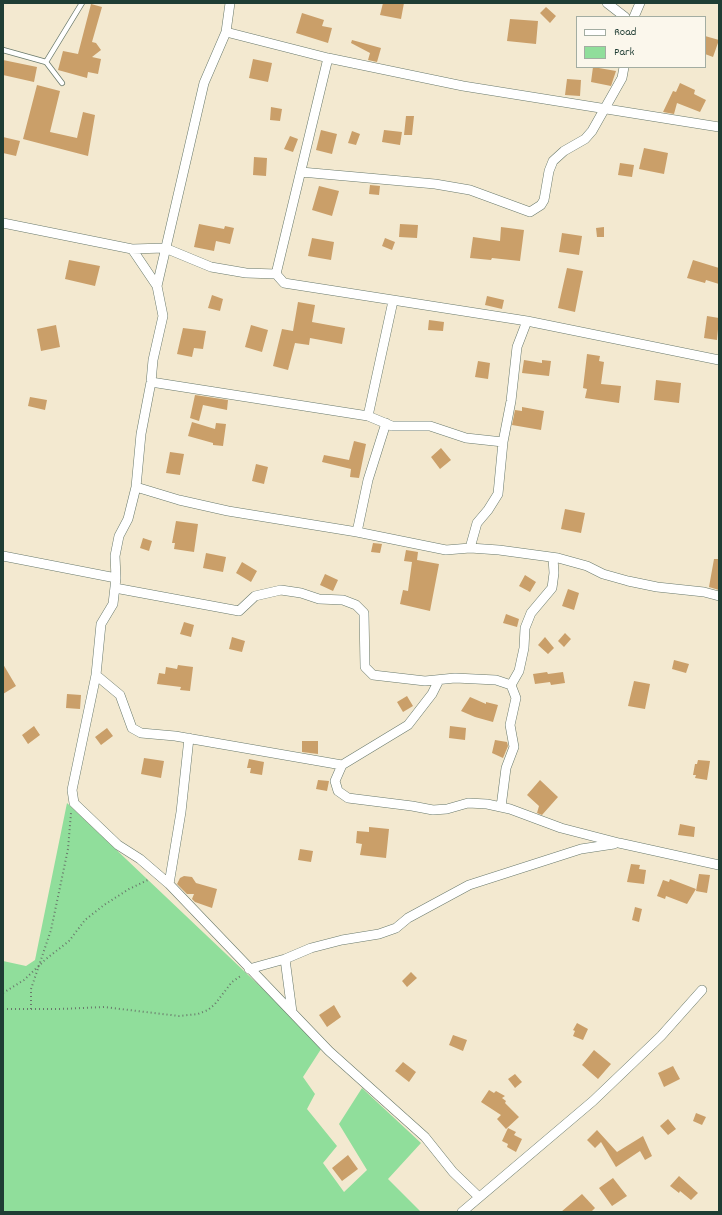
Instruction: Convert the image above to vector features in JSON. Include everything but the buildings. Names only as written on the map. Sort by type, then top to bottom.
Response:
[{"type":"street","points":[[157,286],[204,83],[226,32],[230,3]]},
{"type":"street","points":[[607,3],[624,16]]},
{"type":"street","points":[[634,16],[640,3]]},
{"type":"street","points":[[226,32],[328,58],[463,86],[719,127]]},
{"type":"street","points":[[276,274],[328,58]]},
{"type":"street","points":[[301,172],[435,184],[470,190],[507,206],[530,212],[541,205],[544,200],[549,171],[553,161],[564,151],[585,139],[622,78],[624,68]]},
{"type":"street","points":[[3,223],[132,249],[165,248],[211,267],[246,273],[276,274],[284,283],[527,321],[719,360]]},
{"type":"street","points":[[132,249],[157,286],[163,316],[153,360],[151,382],[141,434],[136,487],[128,519],[119,536],[115,556],[116,578],[113,604],[101,624],[96,675],[72,790],[74,803],[118,845],[140,859],[169,884],[329,1051],[365,1085],[425,1137],[453,1172],[479,1197]]},
{"type":"street","points":[[368,416],[393,301]]},
{"type":"street","points":[[470,548],[477,523],[488,510],[498,494],[503,442],[511,401],[517,347],[527,321]]},
{"type":"street","points":[[151,382],[368,416],[392,426],[430,426],[466,438],[503,442]]},
{"type":"street","points":[[357,532],[368,480],[386,423]]},
{"type":"street","points":[[136,487],[179,500],[228,511],[357,532],[446,550],[470,548],[499,550],[553,558],[587,566],[603,574],[628,581],[656,587],[704,592],[719,596]]},
{"type":"street","points":[[3,556],[116,578]]},
{"type":"street","points":[[510,685],[519,671],[526,628],[531,613],[552,588],[554,573],[553,558]]},
{"type":"street","points":[[115,588],[239,611],[255,596],[281,590],[301,593],[319,599],[343,600],[356,605],[364,613],[366,667],[373,675],[425,681],[496,680],[510,685],[516,698],[510,725],[514,747],[506,768],[501,807]]},
{"type":"street","points":[[96,675],[120,695],[132,728],[141,733],[189,738],[342,765]]},
{"type":"street","points":[[439,680],[432,694],[408,725],[342,765],[335,781],[338,791],[348,798],[433,810],[447,809],[468,804],[501,807],[561,828],[619,844],[719,865]]},
{"type":"street","points":[[169,884],[181,812],[189,738]]},
{"type":"street","points":[[249,969],[285,959],[311,948],[342,940],[379,934],[396,928],[408,918],[469,885],[581,849],[619,844]]},
{"type":"street","points":[[285,959],[292,1012]]},
{"type":"street","points":[[462,1212],[593,1101],[661,1036],[702,990]]},
{"type":"lane","points":[[46,62],[82,3]]},
{"type":"lane","points":[[3,50],[46,62],[62,83]]},
{"type":"path","points":[[31,1009],[31,989],[51,930],[68,849],[70,818],[74,803]]},
{"type":"path","points":[[3,993],[24,980],[69,941],[85,920],[104,905],[129,889],[158,875]]},
{"type":"path","points":[[3,1009],[104,1007],[179,1016],[198,1014],[208,1010],[215,1004],[232,982],[249,969]]},
{"type":"green space","points":[[67,803],[323,1046],[303,1077],[315,1094],[307,1109],[337,1146],[323,1163],[344,1192],[367,1170],[339,1124],[362,1088],[421,1143],[388,1179],[421,1212],[3,1212],[3,961],[26,966],[35,960]]}]
